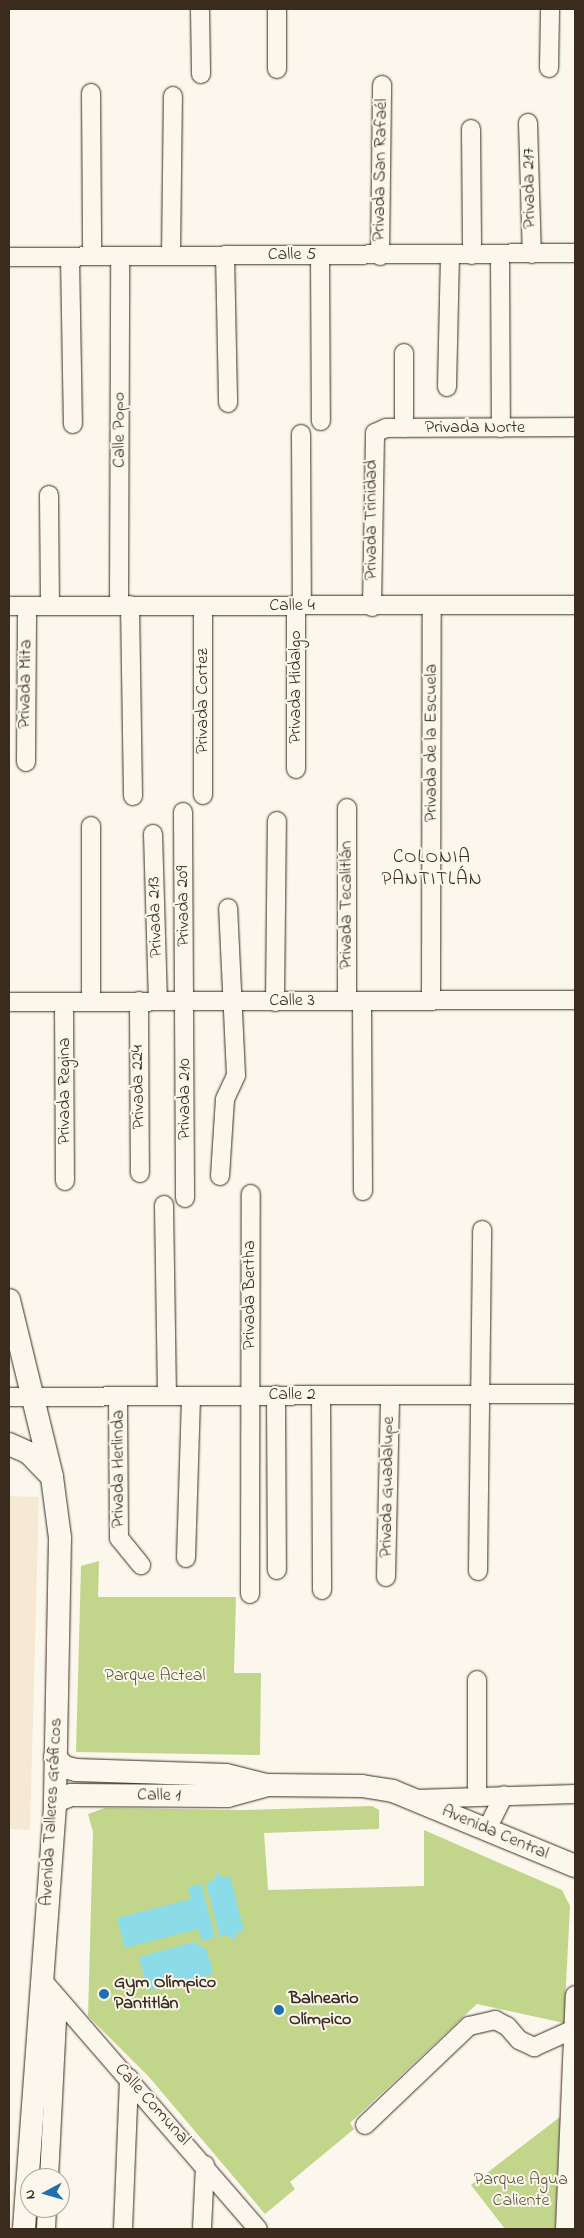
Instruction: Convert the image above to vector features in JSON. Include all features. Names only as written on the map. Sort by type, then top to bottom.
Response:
[{"type":"main road","name":"Avenida Talleres Gráficos","points":[[9,1300],[52,1477],[61,1567],[55,1806],[24,2229]]},
{"type":"main road","points":[[9,1444],[29,1454],[52,1477]]},
{"type":"main road","name":"Calle 1","points":[[55,1758],[64,1768],[76,1770],[226,1775],[266,1786]]},
{"type":"main road","name":"Calle 1","points":[[55,1806],[58,1800],[71,1795],[227,1796],[266,1786],[362,1786],[414,1799]]},
{"type":"main road","name":"Avenida Central","points":[[414,1799],[486,1831],[575,1866]]},
{"type":"street","points":[[200,9],[201,74]]},
{"type":"street","points":[[277,9],[277,69]]},
{"type":"street","points":[[549,68],[550,9]]},
{"type":"street","name":"Privada San Rafaél","points":[[380,256],[382,84]]},
{"type":"street","points":[[91,93],[92,256]]},
{"type":"street","points":[[172,96],[172,255]]},
{"type":"street","name":"Privada 217","points":[[524,125],[526,254]]},
{"type":"street","points":[[471,130],[472,255]]},
{"type":"street","points":[[500,254],[501,428]]},
{"type":"street","name":"Calle 5","points":[[9,257],[575,254]]},
{"type":"street","points":[[225,255],[228,403]]},
{"type":"street","points":[[320,255],[320,421]]},
{"type":"street","name":"Calle Popo","points":[[120,256],[124,605],[133,796]]},
{"type":"street","points":[[447,387],[450,256]]},
{"type":"street","points":[[70,257],[73,424]]},
{"type":"street","points":[[404,353],[404,428]]},
{"type":"street","name":"Privada Norte","points":[[375,433],[386,428],[575,427]]},
{"type":"street","name":"Privada Trinidad","points":[[372,607],[375,433]]},
{"type":"street","name":"Privada Hidalgo","points":[[296,768],[301,434]]},
{"type":"street","points":[[49,495],[50,606]]},
{"type":"street","name":"Calle 4","points":[[9,606],[432,607],[575,605]]},
{"type":"street","name":"Privada Mita","points":[[26,762],[27,606]]},
{"type":"street","name":"Privada Cortez","points":[[203,606],[203,796]]},
{"type":"street","name":"Privada de la Escuela","points":[[430,1000],[432,607]]},
{"type":"street","name":"Privada Tecalitlán","points":[[347,808],[363,1191]]},
{"type":"street","name":"Privada 209","points":[[183,812],[185,1001]]},
{"type":"street","points":[[275,1002],[277,821]]},
{"type":"street","points":[[91,826],[91,1001]]},
{"type":"street","name":"Privada 213","points":[[153,834],[158,1001]]},
{"type":"street","points":[[220,1176],[225,1099],[236,1075],[234,1000],[230,987],[228,908]]},
{"type":"street","name":"Calle 3","points":[[9,1002],[575,1000]]},
{"type":"street","name":"Privada 224","points":[[139,1001],[140,1173]]},
{"type":"street","name":"Privada 210","points":[[185,1001],[185,1198]]},
{"type":"street","name":"Privada Regina","points":[[64,1002],[65,1181]]},
{"type":"street","name":"Privada Bertha","points":[[250,1594],[251,1194]]},
{"type":"street","points":[[164,1205],[167,1396]]},
{"type":"street","points":[[478,1571],[482,1230]]},
{"type":"street","name":"Calle 2","points":[[9,1397],[575,1394]]},
{"type":"street","points":[[276,1395],[277,1570]]},
{"type":"street","points":[[321,1395],[322,1590]]},
{"type":"street","name":"Privada Herlinda","points":[[118,1396],[119,1538],[141,1565]]},
{"type":"street","name":"Privada Guadalupe","points":[[386,1578],[390,1396]]},
{"type":"street","points":[[186,1558],[191,1397]]},
{"type":"street","points":[[477,1680],[477,1795]]},
{"type":"street","points":[[414,1799],[477,1795],[575,1794]]},
{"type":"street","points":[[486,1831],[504,1795]]},
{"type":"street","name":"Calle Comunal","points":[[43,1982],[205,2165],[258,2229]]},
{"type":"street","points":[[565,2229],[573,2116],[575,1996]]},
{"type":"street","points":[[50,2168],[58,1999]]},
{"type":"street","points":[[365,2125],[469,2026],[496,2020],[507,2026],[519,2040],[534,2047],[574,2030]]},
{"type":"street","points":[[123,2229],[128,2078]]},
{"type":"street","points":[[202,2229],[205,2165]]},
{"type":"shaded area","points":[[9,1496],[39,1497],[30,1830],[9,1829]]},
{"type":"green space","name":"Parque Acteal","points":[[99,1561],[98,1597],[236,1597],[234,1673],[261,1673],[260,1755],[76,1752],[81,1566]]},
{"type":"green space","name":"Balneario Olímpico","points":[[372,1806],[379,1810],[379,1829],[264,1833],[268,1890],[424,1886],[424,1830],[562,1890],[570,1906],[564,2023],[477,2004],[350,2123],[354,2129],[290,2182],[295,2189],[265,2214],[149,2077],[88,2016],[93,1832],[88,1814],[105,1808],[245,1810]]},
{"type":"green space","name":"Parque Agua Caliente","points":[[560,2117],[555,2229],[505,2229],[471,2185]]},
{"type":"water","points":[[217,1873],[224,1878],[230,1876],[244,1930],[238,1932],[234,1940],[227,1935],[220,1937],[206,1883],[213,1881]]},
{"type":"water","points":[[201,1884],[215,1937],[202,1941],[198,1929],[125,1948],[117,1918],[191,1899],[188,1887]]},
{"type":"water","points":[[194,1942],[207,1950],[213,1974],[148,1991],[139,1957]]},
{"type":"place","name":"Gym Olímpico Pantitlán","points":[[104,1994]]},
{"type":"place","name":"Balneario Olímpico","points":[[279,2010]]},
{"type":"district","name":"COLONIA PANTITLÁN","points":[[432,869]]}]
